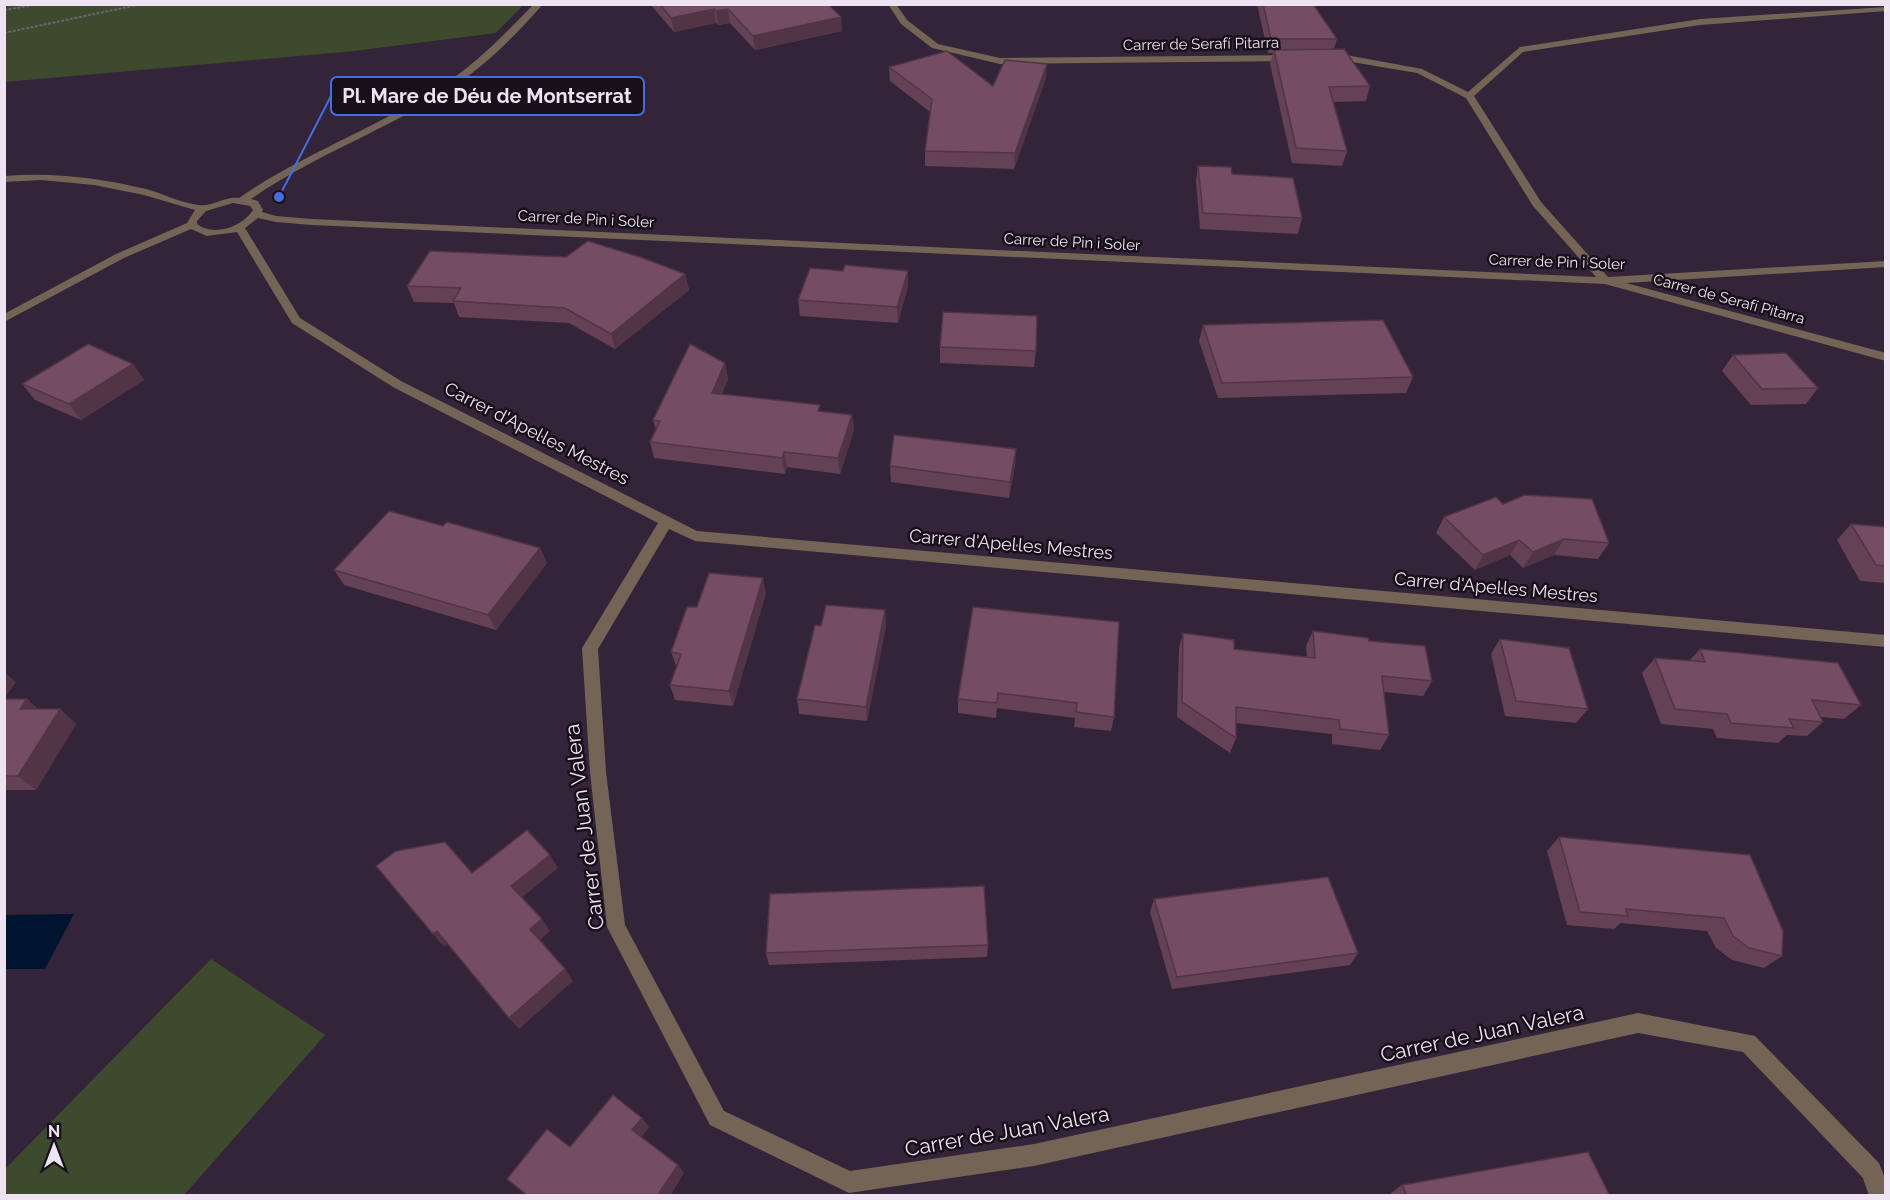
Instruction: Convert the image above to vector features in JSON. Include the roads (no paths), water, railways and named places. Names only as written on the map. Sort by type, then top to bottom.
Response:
[{"type":"street","points":[[243,200],[288,170],[386,120],[457,80],[476,66],[539,4]]},
{"type":"street","name":"Carrer de Serafí Pitarra","points":[[892,4],[904,22],[935,46],[1000,61],[1303,58]]},
{"type":"street","points":[[1469,96],[1520,50],[1701,22],[1886,9]]},
{"type":"street","points":[[1324,58],[1346,58],[1419,71],[1469,96],[1537,204],[1605,281]]},
{"type":"street","points":[[4,179],[38,176],[80,178],[202,209]]},
{"type":"street","points":[[243,200],[254,203],[258,210],[257,214],[239,227],[222,232],[199,231],[192,225],[196,214],[202,209],[222,201],[243,200]]},
{"type":"street","name":"Carrer de Pin i Soler","points":[[257,214],[276,219],[348,223],[1605,281],[1886,264]]},
{"type":"street","points":[[4,319],[155,238],[192,225]]},
{"type":"street","name":"Carrer d'Apel·les Mestres","points":[[239,227],[296,320],[397,384],[695,536],[1886,641]]},
{"type":"street","name":"Carrer de Serafí Pitarra","points":[[1605,281],[1886,357]]},
{"type":"street","name":"Carrer de Juan Valera","points":[[667,520],[590,648],[598,772],[616,927],[717,1118],[849,1182],[1034,1155],[1638,1023],[1748,1043],[1871,1171],[1880,1196]]},
{"type":"water","points":[[74,914],[45,969],[5,969],[5,915]]},
{"type":"place","name":"Pl. Mare de Déu de Montserrat","points":[[279,197]]}]
